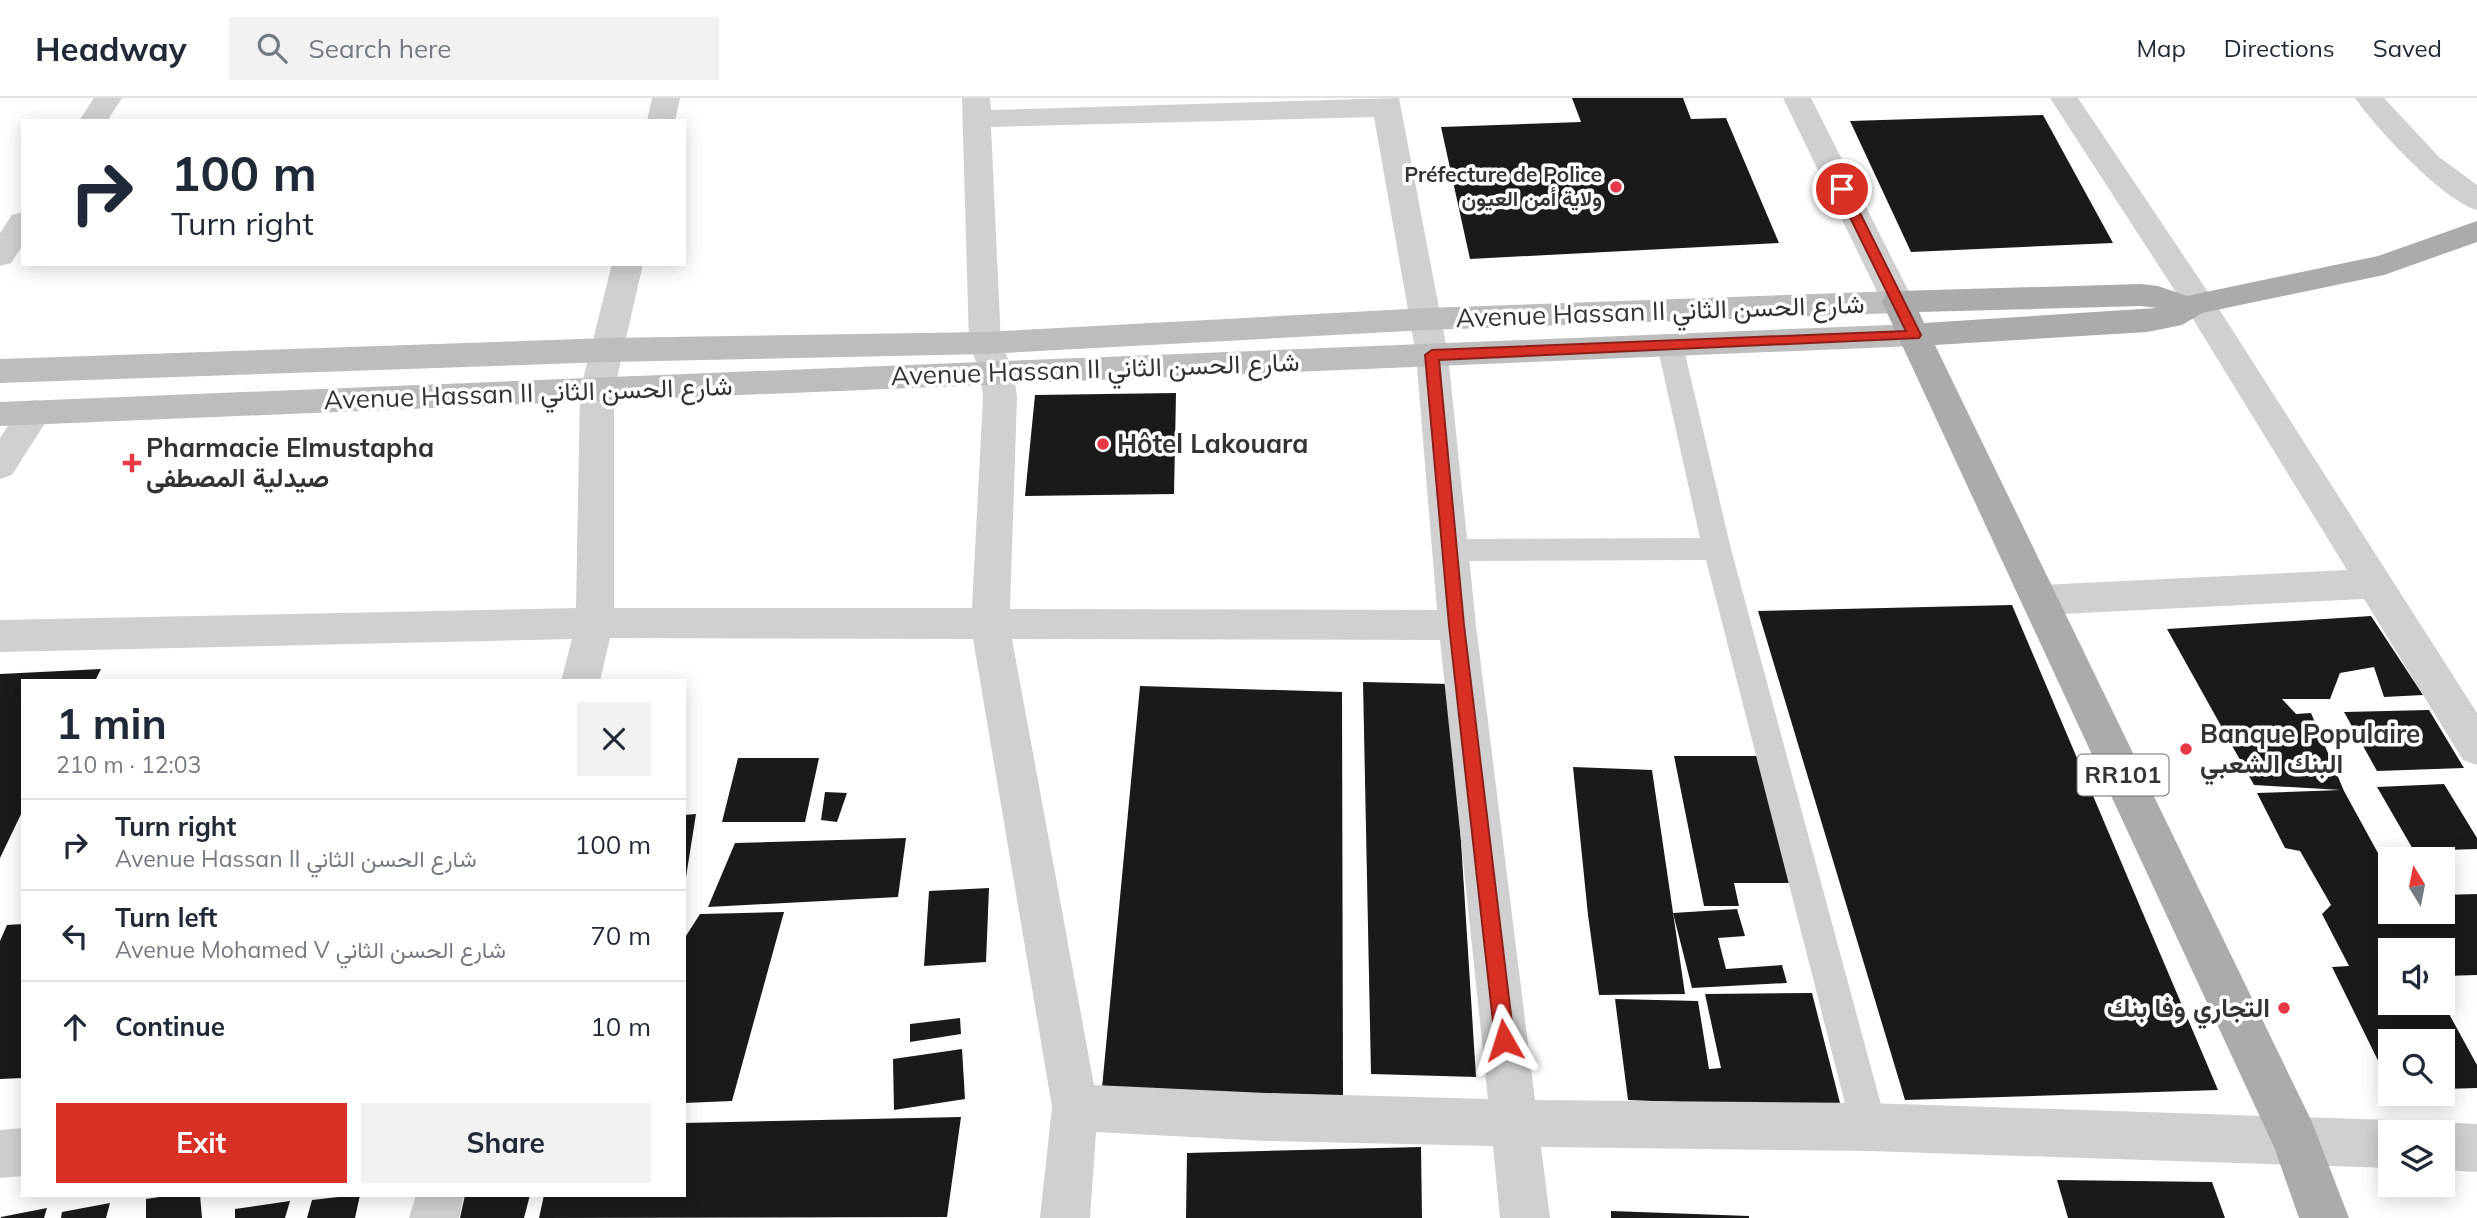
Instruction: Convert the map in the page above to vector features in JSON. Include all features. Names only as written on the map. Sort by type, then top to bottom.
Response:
[{"type":"main road","name":"Avenue Hassan II شارع الحسن الثاني","points":[[1906,319],[2147,321],[2171,317],[2192,305],[2384,265],[2477,231]]},
{"type":"main road","name":"RR101","points":[[1906,319],[2295,1139],[2324,1218]]},
{"type":"street","points":[[94,119],[108,98]]},
{"type":"street","points":[[661,119],[666,98]]},
{"type":"street","points":[[1797,98],[1906,319]]},
{"type":"street","points":[[2064,98],[2192,305],[2477,748]]},
{"type":"street","points":[[2369,98],[2429,163],[2477,200]]},
{"type":"street","points":[[1065,1218],[1075,1107],[990,625],[1000,397],[991,358],[976,109],[1386,103],[1429,337],[1457,625],[1525,1218]]},
{"type":"street","points":[[0,256],[21,225]]},
{"type":"street","points":[[580,679],[595,623],[597,391],[628,266]]},
{"type":"street","name":"Avenue Hassan II شارع الحسن الثاني","points":[[0,414],[597,391],[991,358],[1429,337],[1906,319]]},
{"type":"street","name":"Avenue Hassan II شارع الحسن الثاني","points":[[1429,337],[1670,345],[1906,319]]},
{"type":"street","name":"Avenue Hassan II شارع الحسن الثاني","points":[[0,371],[608,350],[991,358]]},
{"type":"street","points":[[0,466],[35,412]]},
{"type":"street","points":[[2041,600],[2373,584]]},
{"type":"street","points":[[0,636],[595,623],[1457,625]]},
{"type":"street","points":[[1075,1107],[1266,1117],[1514,1123],[1869,1126],[2378,1143]]},
{"type":"street","points":[[2455,1147],[2477,1148]]},
{"type":"street","points":[[0,1154],[21,1152]]},
{"type":"street","points":[[434,1218],[439,1197]]},
{"type":"lane","points":[[1670,345],[1717,549],[1869,1126]]},
{"type":"lane","points":[[1451,550],[1717,549]]},
{"type":"building","points":[[1572,98],[1683,98],[1691,119],[1726,118],[1779,243],[1470,259],[1441,127],[1581,122]]},
{"type":"building","points":[[2043,115],[2113,243],[1911,252],[1850,121]]},
{"type":"building","name":"Hôtel Lakouara","points":[[1176,393],[1174,494],[1025,496],[1035,395]]},
{"type":"building","points":[[2012,605],[2218,1090],[1905,1100],[1758,611]]},
{"type":"building","points":[[2371,616],[2423,695],[2384,697],[2374,667],[2340,673],[2330,699],[2282,699],[2296,714],[2311,713],[2344,791],[2378,853],[2378,924],[2455,924],[2455,895],[2477,894],[2477,975],[2455,976],[2455,938],[2378,938],[2378,1015],[2450,1015],[2477,1065],[2477,1088],[2455,1089],[2455,1029],[2378,1029],[2378,1061],[2332,967],[2349,966],[2322,914],[2331,905],[2300,851],[2285,848],[2257,793],[2341,790],[2254,785],[2167,629]]},
{"type":"building","points":[[101,669],[96,679],[21,679],[21,814],[0,858],[0,674]]},
{"type":"building","points":[[1363,682],[1451,684],[1476,1077],[1371,1074]]},
{"type":"building","points":[[1140,686],[1342,692],[1343,1096],[1102,1088]]},
{"type":"building","points":[[2429,710],[2464,768],[2377,771],[2344,712]]},
{"type":"building","points":[[1674,756],[1763,756],[1794,883],[1734,883],[1739,906],[1704,906]]},
{"type":"building","points":[[738,758],[819,758],[805,822],[722,822]]},
{"type":"building","points":[[1573,767],[1652,770],[1685,994],[1599,995]]},
{"type":"building","points":[[2444,784],[2477,838],[2477,849],[2412,847],[2377,787]]},
{"type":"building","points":[[825,792],[847,793],[837,822],[821,820]]},
{"type":"building","points":[[696,814],[686,877],[686,815]]},
{"type":"building","points":[[906,838],[898,897],[708,907],[735,843]]},
{"type":"building","points":[[989,888],[986,962],[924,966],[929,891]]},
{"type":"building","points":[[1737,909],[1745,936],[1718,938],[1726,969],[1782,965],[1787,983],[1692,988],[1673,913]]},
{"type":"building","points":[[784,912],[732,1101],[686,1103],[686,936],[700,914]]},
{"type":"building","points":[[21,924],[21,1078],[0,1079],[0,941],[7,925]]},
{"type":"building","points":[[1812,993],[1840,1103],[1728,1104],[1628,1100],[1615,999],[1698,1001],[1709,1069],[1721,1068],[1705,994]]},
{"type":"building","points":[[960,1018],[961,1034],[910,1042],[910,1024]]},
{"type":"building","points":[[962,1049],[965,1099],[894,1110],[893,1059]]},
{"type":"building","points":[[961,1117],[947,1217],[539,1218],[544,1197],[686,1197],[686,1123]]},
{"type":"building","points":[[1421,1147],[1422,1218],[1186,1218],[1187,1153]]},
{"type":"building","points":[[2057,1180],[2212,1182],[2225,1218],[2068,1218]]},
{"type":"building","points":[[200,1197],[202,1218],[146,1218],[146,1199]]},
{"type":"building","points":[[360,1197],[355,1218],[307,1218],[312,1200]]},
{"type":"building","points":[[465,1197],[529,1197],[524,1218],[460,1218]]},
{"type":"building","points":[[290,1201],[285,1218],[235,1218],[235,1209]]},
{"type":"building","points":[[110,1203],[106,1218],[61,1218],[62,1212]]},
{"type":"building","points":[[47,1208],[44,1218],[1,1218],[1,1217]]},
{"type":"building","points":[[1611,1211],[1749,1216],[1749,1218],[1611,1218]]},
{"type":"place","name":"Préfecture de Police ولاية أمن العيون","points":[[1616,187]]},
{"type":"place","name":"Hôtel Lakouara","points":[[1103,444]]},
{"type":"place","name":"Pharmacie Elmustapha صيدلية المصطفى","points":[[132,463]]},
{"type":"place","name":"Banque Populaire البنك الشعبي","points":[[2186,749]]},
{"type":"place","name":"التجاري وفا بنك","points":[[2284,1008]]},
{"type":"route","points":[[1504,1040],[1457,625],[1432,355],[1914,335],[1842,189]]}]
